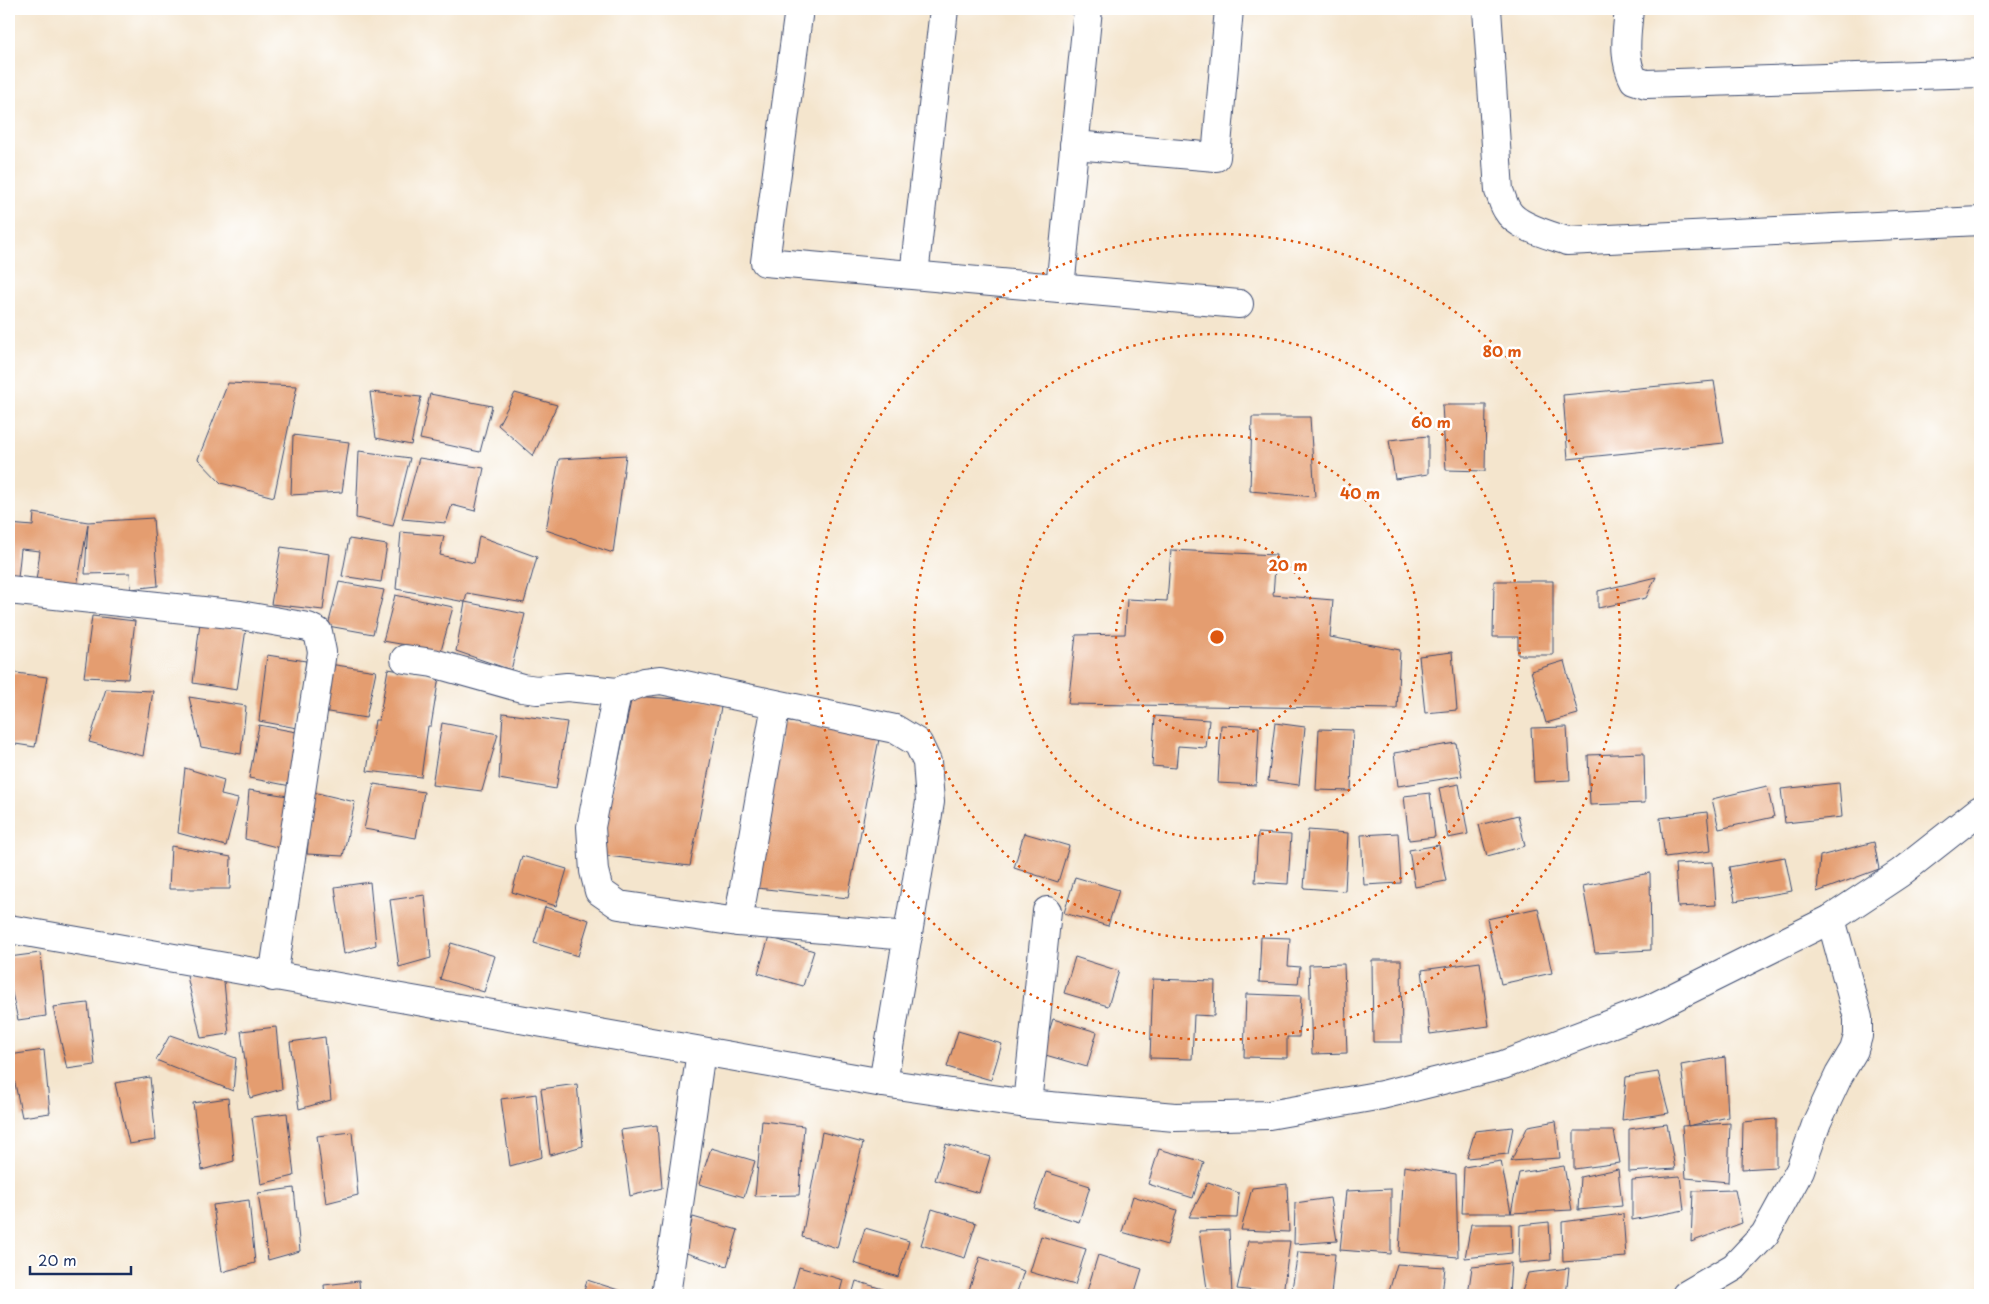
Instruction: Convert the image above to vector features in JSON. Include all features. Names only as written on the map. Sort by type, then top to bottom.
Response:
[{"type":"street","points":[[799,9],[765,262],[1239,304]]},
{"type":"street","points":[[914,275],[944,9]]},
{"type":"street","points":[[1060,288],[1088,9]]},
{"type":"street","points":[[1074,145],[1216,157],[1229,9]]},
{"type":"street","points":[[1487,9],[1499,191],[1507,211],[1515,220],[1544,233],[1567,241],[1980,222]]},
{"type":"street","points":[[1629,9],[1626,48],[1628,70],[1634,80],[1646,84],[1980,73]]},
{"type":"street","points":[[9,590],[240,616],[308,627],[318,632],[322,652],[273,977]]},
{"type":"street","points":[[405,659],[433,663],[522,688],[537,690],[567,687],[617,692],[644,682],[660,680],[895,728],[918,743],[927,762],[930,802],[883,1083]]},
{"type":"street","points":[[617,692],[591,827],[594,871],[600,891],[620,905],[738,922],[908,936]]},
{"type":"street","points":[[738,922],[776,704]]},
{"type":"street","points":[[9,929],[883,1083],[1027,1104],[1175,1117],[1269,1115],[1382,1095],[1503,1065],[1650,1009],[1830,919],[1900,873],[1980,810]]},
{"type":"street","points":[[1027,1104],[1047,911]]},
{"type":"street","points":[[1686,1295],[1734,1268],[1765,1234],[1800,1170],[1817,1122],[1839,1075],[1854,1050],[1858,1036],[1858,1018],[1830,919]]},
{"type":"street","points":[[666,1295],[701,1051]]},
{"type":"building","points":[[1714,381],[1724,443],[1568,459],[1563,395]]},
{"type":"building","points":[[228,383],[297,386],[274,497],[221,483],[198,459]]},
{"type":"building","points":[[370,392],[421,397],[411,445],[376,438]]},
{"type":"building","points":[[515,393],[557,405],[533,456],[498,425]]},
{"type":"building","points":[[430,394],[492,406],[480,452],[420,439]]},
{"type":"building","points":[[1442,405],[1486,405],[1485,471],[1446,470]]},
{"type":"building","points":[[1252,417],[1310,417],[1315,497],[1250,491]]},
{"type":"building","points":[[293,435],[349,442],[342,492],[291,495]]},
{"type":"building","points":[[1428,436],[1428,474],[1395,479],[1389,440]]},
{"type":"building","points":[[359,451],[410,458],[393,526],[356,518]]},
{"type":"building","points":[[626,455],[613,553],[546,530],[559,459]]},
{"type":"building","points":[[419,458],[484,468],[475,511],[452,505],[446,523],[402,519]]},
{"type":"building","points":[[34,513],[88,522],[153,518],[158,586],[131,589],[130,573],[85,574],[88,524],[77,586],[36,581],[40,551],[21,549],[18,578],[9,577],[9,524],[33,526]]},
{"type":"building","points":[[401,532],[444,536],[440,555],[474,563],[479,536],[537,557],[524,603],[467,593],[465,602],[396,589]]},
{"type":"building","points":[[349,539],[387,545],[381,582],[342,576]]},
{"type":"building","points":[[281,547],[330,554],[323,610],[271,604]]},
{"type":"building","points":[[1171,550],[1276,555],[1273,595],[1333,600],[1330,637],[1400,650],[1397,709],[1068,704],[1076,635],[1125,634],[1127,599],[1167,601]]},
{"type":"building","points":[[1656,577],[1646,598],[1598,608],[1598,591]]},
{"type":"building","points":[[1494,581],[1553,581],[1553,655],[1518,655],[1518,637],[1493,637]]},
{"type":"building","points":[[339,582],[384,590],[373,634],[328,626]]},
{"type":"building","points":[[395,595],[453,607],[441,651],[383,641]]},
{"type":"building","points":[[465,602],[525,614],[511,670],[456,651]]},
{"type":"building","points":[[92,616],[135,621],[128,679],[84,677]]},
{"type":"building","points":[[200,622],[246,629],[237,690],[193,683]]},
{"type":"building","points":[[1452,652],[1457,710],[1425,713],[1419,656]]},
{"type":"building","points":[[267,655],[306,661],[297,728],[259,721]]},
{"type":"building","points":[[1564,661],[1578,714],[1546,723],[1531,671]]},
{"type":"building","points":[[329,664],[376,671],[366,718],[322,711]]},
{"type":"building","points":[[388,669],[439,677],[431,726],[428,726],[421,777],[367,771],[375,720],[379,720]]},
{"type":"building","points":[[9,672],[47,677],[35,747],[9,743]]},
{"type":"building","points":[[106,689],[153,691],[143,756],[89,742]]},
{"type":"building","points":[[632,696],[722,702],[690,866],[599,855]]},
{"type":"building","points":[[189,697],[246,706],[241,754],[201,747]]},
{"type":"building","points":[[503,713],[567,722],[556,789],[499,779]]},
{"type":"building","points":[[1155,716],[1209,720],[1206,748],[1178,746],[1176,768],[1152,766]]},
{"type":"building","points":[[783,721],[880,734],[848,898],[757,888]]},
{"type":"building","points":[[442,723],[498,734],[482,791],[432,785]]},
{"type":"building","points":[[1275,723],[1305,727],[1299,785],[1268,781]]},
{"type":"building","points":[[259,725],[307,734],[296,787],[249,778]]},
{"type":"building","points":[[1221,725],[1259,727],[1256,785],[1218,783]]},
{"type":"building","points":[[1567,727],[1570,780],[1534,782],[1531,728]]},
{"type":"building","points":[[1319,729],[1353,730],[1351,791],[1316,790]]},
{"type":"building","points":[[1456,743],[1462,776],[1398,786],[1394,753]]},
{"type":"building","points":[[1644,753],[1645,803],[1590,805],[1588,755]]},
{"type":"building","points":[[185,768],[224,780],[221,795],[238,799],[226,846],[178,833]]},
{"type":"building","points":[[1839,783],[1842,817],[1785,823],[1781,789]]},
{"type":"building","points":[[374,784],[424,792],[416,838],[364,829]]},
{"type":"building","points":[[1459,784],[1468,834],[1448,838],[1439,788]]},
{"type":"building","points":[[1767,786],[1774,817],[1719,829],[1712,799]]},
{"type":"building","points":[[249,790],[295,797],[288,850],[245,839]]},
{"type":"building","points":[[313,792],[355,802],[343,856],[307,854]]},
{"type":"building","points":[[1430,793],[1435,837],[1409,840],[1404,796]]},
{"type":"building","points":[[1707,812],[1711,851],[1665,857],[1660,818]]},
{"type":"building","points":[[1518,815],[1525,846],[1487,856],[1479,825]]},
{"type":"building","points":[[1308,830],[1348,833],[1345,891],[1304,888]]},
{"type":"building","points":[[1024,833],[1069,846],[1058,882],[1014,868]]},
{"type":"building","points":[[1258,833],[1291,835],[1288,884],[1255,882]]},
{"type":"building","points":[[1398,833],[1401,883],[1364,885],[1361,835]]},
{"type":"building","points":[[1874,842],[1879,869],[1817,892],[1820,856]]},
{"type":"building","points":[[1439,845],[1446,881],[1415,887],[1409,850]]},
{"type":"building","points":[[171,846],[231,857],[230,889],[169,889]]},
{"type":"building","points":[[522,856],[567,869],[556,906],[512,892]]},
{"type":"building","points":[[1785,857],[1792,891],[1735,901],[1729,867]]},
{"type":"building","points":[[1713,862],[1716,905],[1678,907],[1675,864]]},
{"type":"building","points":[[1650,873],[1651,950],[1595,953],[1583,886]]},
{"type":"building","points":[[1075,877],[1119,890],[1108,926],[1064,913]]},
{"type":"building","points":[[370,882],[376,945],[344,954],[335,887]]},
{"type":"building","points":[[425,895],[431,958],[399,967],[390,900]]},
{"type":"building","points":[[545,907],[589,920],[578,956],[534,943]]},
{"type":"building","points":[[1538,908],[1552,973],[1501,984],[1487,919]]},
{"type":"building","points":[[769,937],[814,951],[803,986],[758,973]]},
{"type":"building","points":[[1261,937],[1290,938],[1288,966],[1300,967],[1298,984],[1259,982]]},
{"type":"building","points":[[451,943],[495,956],[484,992],[440,979]]},
{"type":"building","points":[[40,953],[46,1016],[18,1020],[9,979],[9,957]]},
{"type":"building","points":[[1075,957],[1119,971],[1108,1006],[1064,993]]},
{"type":"building","points":[[1372,960],[1401,960],[1402,1042],[1373,1042]]},
{"type":"building","points":[[1480,962],[1489,1026],[1430,1034],[1422,970]]},
{"type":"building","points":[[1344,964],[1347,1053],[1312,1054],[1309,965]]},
{"type":"building","points":[[223,971],[229,1034],[201,1038],[187,976]]},
{"type":"building","points":[[1153,979],[1215,981],[1214,1016],[1194,1015],[1192,1059],[1150,1058]]},
{"type":"building","points":[[1246,994],[1301,996],[1299,1037],[1287,1037],[1287,1058],[1244,1057]]},
{"type":"building","points":[[88,1003],[95,1065],[67,1069],[53,1007]]},
{"type":"building","points":[[1053,1019],[1097,1032],[1087,1067],[1042,1054]]},
{"type":"building","points":[[276,1027],[282,1089],[250,1098],[241,1031]]},
{"type":"building","points":[[958,1031],[1002,1044],[991,1080],[947,1067]]},
{"type":"building","points":[[170,1035],[236,1058],[233,1091],[156,1060]]},
{"type":"building","points":[[325,1037],[331,1100],[299,1109],[290,1042]]},
{"type":"building","points":[[44,1050],[50,1113],[22,1117],[9,1055]]},
{"type":"building","points":[[1725,1057],[1728,1117],[1688,1126],[1681,1065]]},
{"type":"building","points":[[1658,1072],[1669,1113],[1622,1120],[1626,1077]]},
{"type":"building","points":[[150,1077],[156,1140],[129,1144],[115,1083]]},
{"type":"building","points":[[577,1084],[583,1146],[550,1155],[541,1089]]},
{"type":"building","points":[[536,1094],[542,1157],[510,1166],[501,1099]]},
{"type":"building","points":[[228,1098],[234,1161],[202,1170],[193,1103]]},
{"type":"building","points":[[287,1113],[294,1176],[261,1184],[252,1117]]},
{"type":"building","points":[[1776,1119],[1776,1167],[1742,1169],[1743,1122]]},
{"type":"building","points":[[762,1121],[804,1126],[799,1195],[755,1196]]},
{"type":"building","points":[[1556,1121],[1560,1158],[1511,1161],[1528,1126]]},
{"type":"building","points":[[1730,1123],[1728,1182],[1686,1178],[1682,1126]]},
{"type":"building","points":[[1667,1124],[1675,1169],[1629,1172],[1629,1129]]},
{"type":"building","points":[[657,1125],[662,1188],[630,1196],[621,1130]]},
{"type":"building","points":[[1513,1127],[1508,1154],[1467,1158],[1475,1131]]},
{"type":"building","points":[[1574,1131],[1614,1131],[1620,1163],[1574,1169]]},
{"type":"building","points":[[352,1132],[358,1195],[326,1203],[317,1136]]},
{"type":"building","points":[[822,1132],[863,1143],[837,1248],[802,1237]]},
{"type":"building","points":[[946,1144],[990,1157],[979,1193],[935,1180]]},
{"type":"building","points":[[711,1148],[755,1161],[744,1197],[699,1184]]},
{"type":"building","points":[[1159,1149],[1204,1162],[1193,1198],[1148,1184]]},
{"type":"building","points":[[1501,1161],[1511,1213],[1462,1213],[1464,1167]]},
{"type":"building","points":[[1404,1166],[1456,1174],[1458,1257],[1399,1252]]},
{"type":"building","points":[[1564,1166],[1572,1210],[1511,1213],[1519,1173]]},
{"type":"building","points":[[1618,1169],[1622,1206],[1578,1210],[1580,1177]]},
{"type":"building","points":[[1046,1172],[1090,1186],[1079,1222],[1034,1208]]},
{"type":"building","points":[[1680,1176],[1684,1210],[1632,1220],[1632,1180]]},
{"type":"building","points":[[1208,1182],[1239,1193],[1237,1218],[1189,1217]]},
{"type":"building","points":[[1287,1184],[1289,1232],[1241,1230],[1252,1188]]},
{"type":"building","points":[[294,1188],[300,1251],[268,1260],[258,1193]]},
{"type":"building","points":[[1391,1189],[1391,1254],[1340,1250],[1346,1191]]},
{"type":"building","points":[[1735,1190],[1742,1223],[1691,1242],[1693,1191]]},
{"type":"building","points":[[1133,1196],[1177,1210],[1167,1245],[1122,1232]]},
{"type":"building","points":[[1330,1198],[1337,1241],[1294,1244],[1295,1203]]},
{"type":"building","points":[[249,1200],[255,1263],[222,1272],[213,1205]]},
{"type":"building","points":[[932,1209],[976,1223],[965,1258],[921,1245]]},
{"type":"building","points":[[1623,1214],[1626,1257],[1563,1262],[1562,1222]]},
{"type":"building","points":[[693,1217],[738,1230],[727,1266],[683,1252]]},
{"type":"building","points":[[1549,1222],[1551,1260],[1519,1263],[1520,1225]]},
{"type":"building","points":[[1471,1224],[1511,1224],[1512,1253],[1465,1258]]},
{"type":"building","points":[[865,1228],[909,1241],[898,1277],[854,1263]]},
{"type":"building","points":[[1229,1230],[1232,1295],[1207,1289],[1199,1231]]},
{"type":"building","points":[[1041,1236],[1086,1249],[1075,1285],[1030,1272]]},
{"type":"building","points":[[1248,1241],[1290,1241],[1283,1294],[1237,1289]]},
{"type":"building","points":[[1298,1252],[1335,1254],[1331,1295],[1291,1295]]},
{"type":"building","points":[[1098,1255],[1142,1269],[1134,1295],[1101,1295],[1087,1291]]},
{"type":"building","points":[[980,1257],[1024,1271],[1016,1295],[976,1295],[968,1293]]},
{"type":"building","points":[[1511,1263],[1509,1295],[1468,1295],[1472,1267]]},
{"type":"building","points":[[1397,1264],[1445,1267],[1442,1295],[1388,1295]]},
{"type":"building","points":[[799,1267],[843,1280],[839,1295],[791,1295]]},
{"type":"building","points":[[1569,1268],[1566,1295],[1521,1295],[1528,1273]]},
{"type":"building","points":[[587,1280],[631,1294],[631,1295],[583,1295]]},
{"type":"building","points":[[359,1281],[360,1295],[325,1295],[324,1285]]},
{"type":"building","points":[[856,1281],[903,1295],[852,1295]]}]
